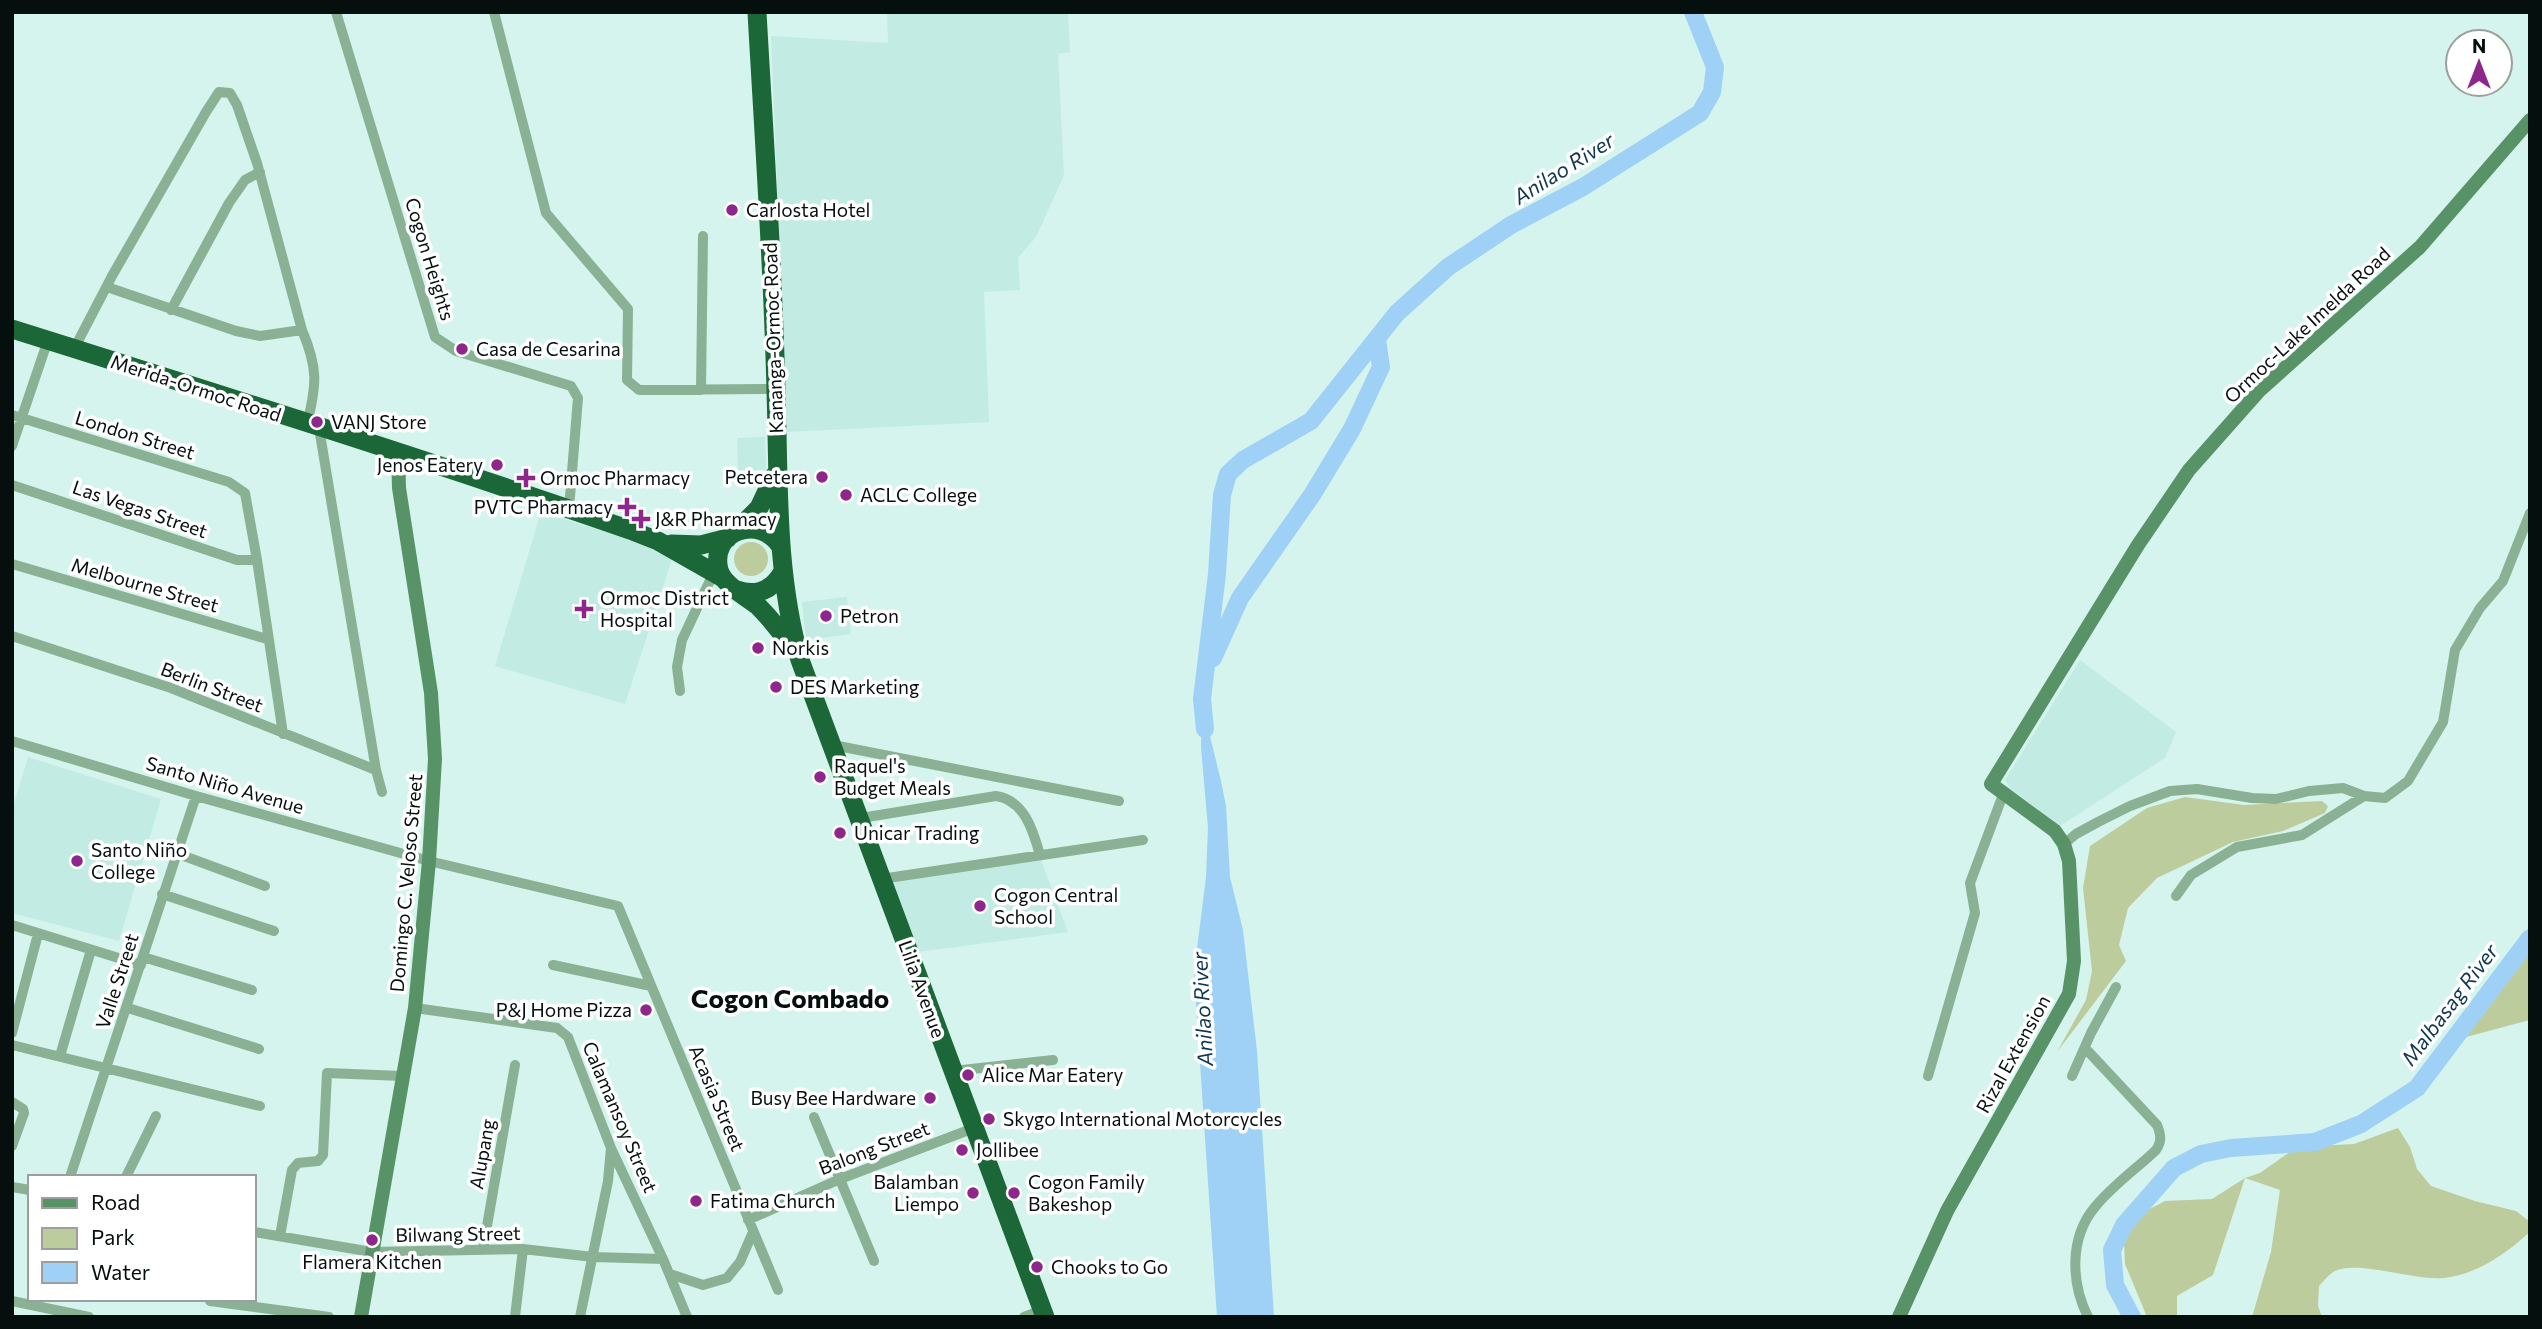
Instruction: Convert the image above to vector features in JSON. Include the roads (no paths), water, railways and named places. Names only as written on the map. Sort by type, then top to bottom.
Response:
[{"type":"highway","name":"Kananga-Ormoc Road","points":[[757,12],[781,547]]},
{"type":"highway","name":"Merida-Ormoc Road","points":[[12,329],[313,426],[398,450],[659,541],[692,546],[731,535]]},
{"type":"highway","points":[[777,469],[766,498],[731,535],[719,552],[719,570],[724,580],[745,593],[771,587],[782,573]]},
{"type":"highway","points":[[731,535],[757,529],[771,535],[781,547],[787,610],[800,660]]},
{"type":"highway","name":"Merida-Ormoc Road","points":[[659,541],[724,580],[769,618],[800,660]]},
{"type":"highway","name":"Lilia Avenue","points":[[800,660],[1044,1313]]},
{"type":"street","name":"Cogon Heights","points":[[336,12],[435,337],[456,351],[571,386],[578,398],[569,509]]},
{"type":"street","points":[[494,12],[546,213],[628,309],[627,380],[639,390],[776,389]]},
{"type":"street","points":[[74,349],[219,92],[230,93],[237,104],[260,172],[302,330],[312,355],[316,391],[313,426],[382,792]]},
{"type":"street","name":"Ormoc-Lake Imelda Road","points":[[2004,792],[1992,783],[2138,545],[2189,470],[2259,391],[2420,247],[2530,120]]},
{"type":"street","points":[[171,310],[229,203],[245,180],[260,172]]},
{"type":"street","points":[[701,390],[703,236]]},
{"type":"street","points":[[107,287],[236,331],[260,336],[302,330]]},
{"type":"street","points":[[12,446],[17,416],[48,340]]},
{"type":"street","name":"London Street","points":[[17,416],[229,482],[245,493],[257,560]]},
{"type":"street","name":"Domingo C. Veloso Street","points":[[361,1317],[415,1008],[429,860],[435,759],[431,693],[399,488],[398,450]]},
{"type":"street","name":"Las Vegas Street","points":[[12,485],[237,560],[257,560]]},
{"type":"street","points":[[1927,1076],[1975,914],[1970,883],[2004,792],[2055,831],[2064,844],[2098,822],[2170,791],[2197,789],[2276,799],[2309,791],[2343,788],[2364,796],[2385,798],[2408,781],[2444,722],[2455,650],[2480,608],[2503,582],[2530,513]]},
{"type":"street","points":[[257,560],[283,734]]},
{"type":"street","name":"Melbourne Street","points":[[12,564],[267,639]]},
{"type":"street","points":[[680,691],[677,667],[682,640],[724,580]]},
{"type":"street","name":"Berlin Street","points":[[12,636],[171,688],[376,770]]},
{"type":"street","name":"Santo Niño Avenue","points":[[12,741],[196,796],[429,860]]},
{"type":"street","points":[[833,745],[1119,801]]},
{"type":"street","name":"Valle Street","points":[[71,1175],[196,796]]},
{"type":"street","points":[[861,818],[996,796],[1005,797],[1014,802],[1026,817],[1040,855]]},
{"type":"street","points":[[2176,896],[2191,875],[2237,847],[2302,835],[2364,796]]},
{"type":"street","points":[[881,878],[1143,839]]},
{"type":"street","name":"Rizal Extension","points":[[1899,1317],[1947,1211],[2069,995],[2074,961],[2069,861],[2064,844]]},
{"type":"street","points":[[176,853],[265,886]]},
{"type":"street","name":"Acasia Street","points":[[429,860],[618,906],[778,1290]]},
{"type":"street","points":[[162,894],[274,932]]},
{"type":"street","points":[[12,925],[91,950],[252,990]]},
{"type":"street","points":[[12,1034],[38,934]]},
{"type":"street","points":[[60,1056],[91,950]]},
{"type":"street","points":[[553,965],[651,986]]},
{"type":"street","points":[[2072,1076],[2116,987]]},
{"type":"street","points":[[128,1008],[259,1049]]},
{"type":"street","name":"Calamansoy Street","points":[[415,1008],[557,1028],[568,1037],[611,1148],[670,1273],[687,1317]]},
{"type":"street","points":[[12,1045],[260,1106]]},
{"type":"street","points":[[2085,1048],[2157,1125],[2160,1133],[2160,1144],[2156,1150],[2095,1208],[2085,1222],[2075,1257],[2075,1277],[2079,1297],[2088,1317]]},
{"type":"street","points":[[953,1070],[1053,1060]]},
{"type":"street","name":"Alupang","points":[[483,1249],[515,1065]]},
{"type":"street","points":[[280,1236],[292,1170],[298,1163],[318,1161],[323,1155],[327,1073],[402,1076]]},
{"type":"street","points":[[12,1102],[23,1109],[24,1113],[12,1146]]},
{"type":"street","points":[[127,1175],[156,1116]]},
{"type":"street","points":[[814,1117],[874,1261]]},
{"type":"street","name":"Balong Street","points":[[748,1220],[839,1179],[974,1128]]},
{"type":"street","points":[[580,1317],[611,1148]]},
{"type":"street","name":"Bilwang Street","points":[[256,1232],[372,1252],[523,1249],[593,1257],[663,1259]]},
{"type":"street","points":[[670,1273],[703,1285],[727,1278],[740,1262],[752,1232]]},
{"type":"street","points":[[515,1317],[523,1249]]},
{"type":"street","points":[[12,1301],[30,1302],[89,1317]]},
{"type":"street","points":[[210,1301],[329,1317]]},
{"type":"street","points":[[25,1317],[30,1302]]},
{"type":"street","points":[[1024,1317],[1044,1313]]},
{"type":"water","points":[[1202,704],[1226,806],[1230,877],[1243,930],[1257,1051],[1274,1317],[1217,1317],[1194,973],[1206,877],[1208,828],[1201,747]]},
{"type":"waterway","name":"Anilao River","points":[[1205,729],[1202,699],[1217,574],[1222,495],[1228,474],[1243,460],[1311,421],[1397,313],[1448,267],[1511,225],[1583,187],[1700,113],[1712,92],[1715,67],[1693,12]]},
{"type":"waterway","name":"Anilao River","points":[[1213,658],[1240,598],[1312,495],[1352,429],[1381,367],[1377,340]]},
{"type":"waterway","name":"Malbasag River","points":[[2132,1317],[2115,1285],[2112,1250],[2124,1225],[2174,1168],[2201,1154],[2231,1148],[2315,1142],[2361,1124],[2417,1088],[2530,938]]},
{"type":"place","name":"Carlosta Hotel","points":[[732,210]]},
{"type":"place","name":"Casa de Cesarina","points":[[462,349]]},
{"type":"place","name":"VANJ Store","points":[[317,422]]},
{"type":"place","name":"Jenos Eatery","points":[[497,465]]},
{"type":"place","name":"Petcetera","points":[[822,477]]},
{"type":"place","name":"Ormoc Pharmacy","points":[[526,478]]},
{"type":"place","name":"ACLC College","points":[[846,495]]},
{"type":"place","name":"PVTC Pharmacy","points":[[627,507]]},
{"type":"place","name":"J&R Pharmacy","points":[[641,519]]},
{"type":"place","name":"Ormoc District Hospital","points":[[584,609]]},
{"type":"place","name":"Petron","points":[[826,616]]},
{"type":"place","name":"Norkis","points":[[758,648]]},
{"type":"place","name":"DES Marketing","points":[[776,687]]},
{"type":"place","name":"Raquel's Budget Meals","points":[[820,777]]},
{"type":"place","name":"Unicar Trading","points":[[840,833]]},
{"type":"place","name":"Santo Niño College","points":[[77,861]]},
{"type":"place","name":"Cogon Central School","points":[[980,906]]},
{"type":"place","name":"P&J Home Pizza","points":[[646,1010]]},
{"type":"place","name":"Alice Mar Eatery","points":[[968,1075]]},
{"type":"place","name":"Busy Bee Hardware","points":[[930,1098]]},
{"type":"place","name":"Skygo International Motorcycles","points":[[989,1119]]},
{"type":"place","name":"Jollibee","points":[[962,1150]]},
{"type":"place","name":"Balamban Liempo","points":[[973,1193]]},
{"type":"place","name":"Cogon Family Bakeshop","points":[[1014,1193]]},
{"type":"place","name":"Fatima Church","points":[[696,1201]]},
{"type":"place","name":"Flamera Kitchen","points":[[372,1240]]},
{"type":"place","name":"Chooks to Go","points":[[1037,1267]]},
{"type":"district","name":"Cogon Combado","points":[[790,999]]}]
